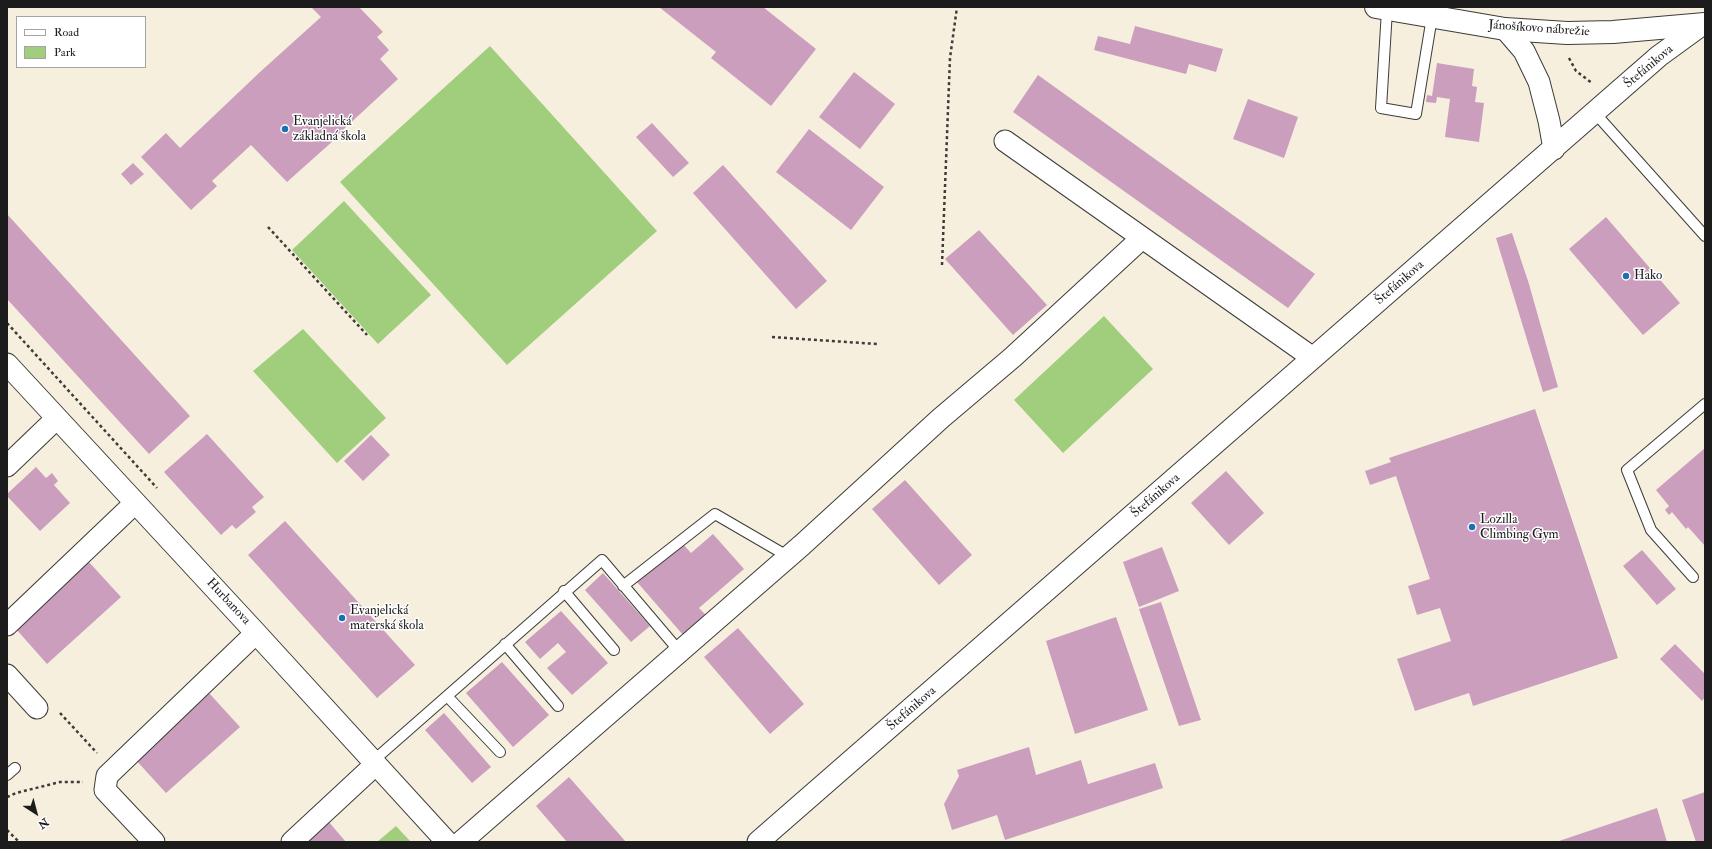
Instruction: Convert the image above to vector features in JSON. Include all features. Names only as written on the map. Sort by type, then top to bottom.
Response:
[{"type":"main road","name":"Jánošíkovo nábrežie","points":[[1382,8],[1505,29],[1567,33],[1613,32],[1704,24]]},
{"type":"street","name":"Štefánikova","points":[[758,842],[1659,56],[1704,24]]},
{"type":"street","points":[[1505,29],[1524,51],[1539,82],[1549,121],[1554,149]]},
{"type":"street","points":[[1005,141],[1314,358]]},
{"type":"street","points":[[461,842],[788,557],[941,418],[1013,357],[1142,238]]},
{"type":"street","name":"Hurbanova","points":[[7,364],[447,842]]},
{"type":"street","points":[[7,466],[57,418]]},
{"type":"street","points":[[7,625],[135,502]]},
{"type":"street","points":[[154,842],[105,790],[107,776],[256,633]]},
{"type":"street","points":[[7,675],[37,708]]},
{"type":"street","points":[[292,842],[374,762]]},
{"type":"lane","points":[[1382,8],[1381,108],[1416,114],[1432,17]]},
{"type":"lane","points":[[1595,113],[1705,236]]},
{"type":"lane","points":[[1693,577],[1651,530],[1627,470],[1705,404]]},
{"type":"lane","points":[[624,586],[715,514],[788,557]]},
{"type":"lane","points":[[374,762],[564,591],[602,560],[680,652]]},
{"type":"lane","points":[[564,591],[614,650]]},
{"type":"lane","points":[[505,644],[558,706]]},
{"type":"lane","points":[[447,696],[500,752]]},
{"type":"lane","points":[[7,775],[15,768]]},
{"type":"path","points":[[942,265],[950,58],[957,7]]},
{"type":"path","points":[[1568,55],[1576,71],[1592,84],[1587,88]]},
{"type":"path","points":[[268,227],[367,335]]},
{"type":"path","points":[[772,337],[877,344]]},
{"type":"path","points":[[37,708],[58,711],[112,770]]},
{"type":"path","points":[[7,797],[16,793],[60,782],[86,782],[96,784],[105,790]]},
{"type":"path","points":[[7,830],[19,842]]},
{"type":"green space","points":[[490,46],[657,231],[507,365],[340,182]]},
{"type":"green space","points":[[344,201],[431,295],[378,344],[292,250]]},
{"type":"green space","points":[[1104,316],[1153,369],[1063,453],[1014,400]]},
{"type":"green space","points":[[303,329],[386,418],[337,463],[253,371]]},
{"type":"green space","points":[[396,826],[411,842],[377,842]]},
{"type":"building","points":[[311,7],[359,7],[383,32],[377,37],[389,50],[380,59],[398,79],[332,140],[333,141],[287,182],[251,145],[212,181],[217,186],[191,210],[141,157],[166,133],[180,148],[260,72],[321,17]]},
{"type":"building","points":[[659,7],[763,7],[816,49],[771,106],[711,58],[716,52]]},
{"type":"building","points":[[1135,26],[1223,49],[1216,72],[1189,64],[1186,74],[1094,50],[1098,36],[1130,44]]},
{"type":"building","points":[[1437,63],[1474,69],[1472,86],[1477,87],[1475,102],[1484,103],[1479,142],[1445,137],[1450,99],[1437,97],[1436,103],[1426,102],[1427,95],[1432,96]]},
{"type":"building","points":[[854,72],[895,104],[860,149],[819,117]]},
{"type":"building","points":[[1038,75],[1315,274],[1288,308],[1013,112]]},
{"type":"building","points":[[1248,99],[1298,117],[1284,158],[1233,139]]},
{"type":"building","points":[[652,123],[689,163],[673,177],[636,137]]},
{"type":"building","points":[[809,129],[884,187],[851,230],[776,172]]},
{"type":"building","points":[[133,163],[144,174],[131,185],[121,174]]},
{"type":"building","points":[[723,165],[827,281],[796,309],[693,193]]},
{"type":"building","points":[[7,214],[190,416],[149,454],[7,299]]},
{"type":"building","points":[[1606,217],[1680,303],[1643,335],[1569,249]]},
{"type":"building","points":[[979,230],[1047,305],[1013,335],[945,259]]},
{"type":"building","points":[[1512,233],[1529,284],[1558,387],[1543,392],[1496,238]]},
{"type":"building","name":"Lozilla Climbing Gym","points":[[1535,409],[1618,658],[1473,706],[1469,693],[1415,711],[1397,659],[1451,641],[1440,608],[1417,615],[1408,586],[1430,579],[1396,476],[1370,485],[1365,471],[1391,462],[1389,458]]},
{"type":"building","points":[[207,434],[264,497],[252,507],[256,512],[236,529],[232,525],[221,535],[164,472]]},
{"type":"building","points":[[371,435],[390,455],[363,481],[344,461]]},
{"type":"building","points":[[1705,448],[1705,546],[1688,527],[1686,529],[1672,512],[1669,515],[1665,510],[1669,506],[1656,490]]},
{"type":"building","points":[[36,467],[46,478],[52,473],[58,481],[54,485],[70,503],[40,531],[7,496],[7,494]]},
{"type":"building","points":[[1226,471],[1264,513],[1229,545],[1191,503]]},
{"type":"building","points":[[905,480],[972,555],[939,585],[872,509]]},
{"type":"building","points":[[285,521],[415,665],[377,698],[248,555]]},
{"type":"building","points":[[713,534],[744,569],[699,608],[706,615],[684,636],[637,582],[682,543],[691,553]]},
{"type":"building","points":[[1162,547],[1179,591],[1139,607],[1123,562]]},
{"type":"building","points":[[1642,550],[1676,589],[1657,605],[1623,566]]},
{"type":"building","points":[[88,561],[121,597],[47,664],[16,629]]},
{"type":"building","points":[[603,573],[650,626],[631,642],[585,590]]},
{"type":"building","points":[[1161,602],[1201,720],[1179,726],[1139,609]]},
{"type":"building","points":[[561,611],[608,663],[572,695],[547,668],[566,652],[558,643],[540,659],[525,642]]},
{"type":"building","points":[[1116,617],[1148,710],[1075,734],[1046,641]]},
{"type":"building","points":[[738,628],[804,704],[770,734],[704,657]]},
{"type":"building","points":[[1675,644],[1705,674],[1705,697],[1702,701],[1660,659]]},
{"type":"building","points":[[502,662],[549,715],[513,747],[466,693]]},
{"type":"building","points":[[209,693],[240,727],[166,793],[134,758]]},
{"type":"building","points":[[444,713],[491,767],[472,783],[425,730]]},
{"type":"building","points":[[1029,747],[1036,775],[1081,760],[1088,784],[1155,763],[1163,788],[1005,840],[997,815],[952,830],[944,804],[959,776],[957,770]]},
{"type":"building","points":[[569,777],[626,842],[567,842],[536,806]]},
{"type":"building","points":[[1705,792],[1705,842],[1696,842],[1682,800]]},
{"type":"building","points":[[1657,808],[1667,842],[1556,842]]},
{"type":"building","points":[[328,821],[346,842],[305,842]]},
{"type":"place","name":"Evanjelická základná škola","points":[[285,129]]},
{"type":"place","name":"Hako","points":[[1626,276]]},
{"type":"place","name":"Lozilla Climbing Gym","points":[[1472,527]]},
{"type":"place","name":"Evanjelická materská škola","points":[[342,618]]}]
